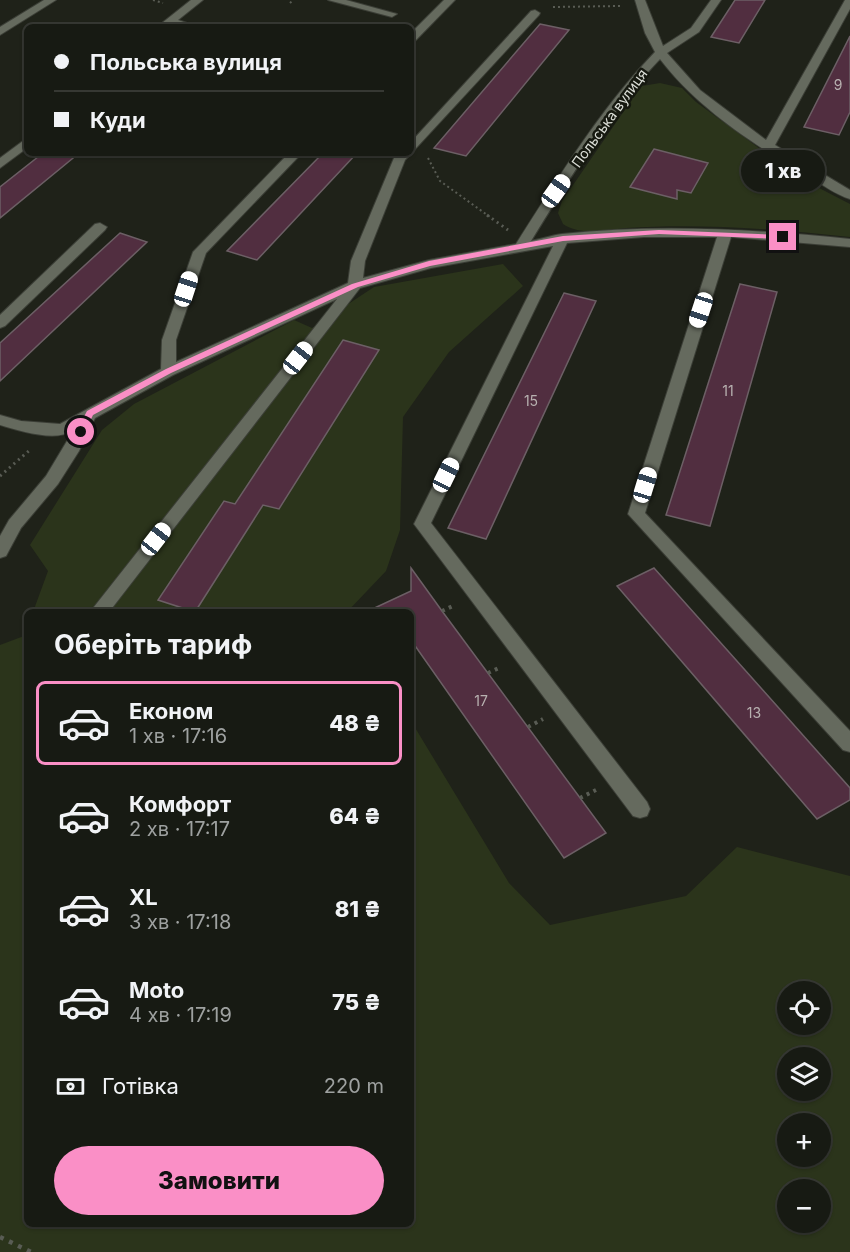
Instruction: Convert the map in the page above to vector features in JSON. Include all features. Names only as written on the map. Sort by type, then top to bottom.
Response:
[{"type":"street","points":[[0,32],[51,0]]},
{"type":"street","points":[[166,24],[198,0]]},
{"type":"street","points":[[333,0],[392,14]]},
{"type":"street","points":[[414,36],[450,0]]},
{"type":"street","points":[[640,0],[647,26],[661,52],[700,94],[806,171],[850,195]]},
{"type":"street","name":"Польська вулиця","points":[[521,247],[556,191],[635,79],[661,52],[695,30],[716,0]]},
{"type":"street","points":[[770,146],[850,0]]},
{"type":"street","points":[[416,146],[535,13]]},
{"type":"street","points":[[0,164],[24,144]]},
{"type":"street","points":[[168,371],[169,340],[200,252],[293,156]]},
{"type":"street","points":[[101,609],[355,285],[357,261],[402,156]]},
{"type":"street","points":[[0,323],[100,227]]},
{"type":"street","points":[[0,420],[21,426],[62,430],[168,371],[355,285],[429,264],[563,238],[659,232],[802,238],[850,243]]},
{"type":"street","points":[[725,234],[636,514],[850,744]]},
{"type":"street","points":[[563,238],[422,524],[640,809]]},
{"type":"street","points":[[0,551],[15,524],[52,480],[71,451],[90,413]]},
{"type":"path","points":[[558,6],[608,6]]},
{"type":"path","points":[[416,146],[440,181],[514,235],[521,247]]},
{"type":"path","points":[[0,1237],[31,1252]]},
{"type":"green space","points":[[660,83],[682,88],[696,102],[778,162],[850,204],[850,237],[766,229],[710,227],[585,231],[563,224],[558,213],[562,201],[642,86]]},
{"type":"green space","points":[[503,264],[523,286],[449,352],[403,417],[400,530],[386,571],[350,609],[34,609],[48,571],[30,545],[102,430],[134,404],[294,320],[312,328],[374,287]]},
{"type":"green space","points":[[24,636],[24,1227],[414,1227],[414,726],[509,883],[550,925],[686,896],[737,847],[850,876],[850,1252],[0,1252],[0,645]]},
{"type":"building","points":[[735,0],[765,0],[739,43],[711,37]]},
{"type":"building","points":[[540,24],[569,30],[466,156],[434,148]]},
{"type":"building","points":[[850,36],[850,112],[839,135],[804,127]]},
{"type":"building","points":[[654,149],[708,163],[691,193],[677,190],[677,199],[630,187]]},
{"type":"building","points":[[39,156],[76,156],[0,218],[0,187]]},
{"type":"building","points":[[320,156],[354,156],[257,260],[227,251]]},
{"type":"building","points":[[120,233],[147,242],[0,381],[0,343]]},
{"type":"building","points":[[740,284],[777,292],[710,526],[666,515]]},
{"type":"building","points":[[564,293],[596,301],[486,539],[448,528]]},
{"type":"building","points":[[343,340],[379,350],[279,509],[263,505],[197,609],[186,609],[158,600],[224,501],[235,504]]},
{"type":"building","points":[[411,568],[606,833],[564,858],[414,644],[414,609],[372,609],[411,591]]},
{"type":"building","points":[[654,568],[850,788],[850,800],[817,819],[617,586]]},
{"type":"route","points":[[81,432],[90,413],[168,371],[355,285],[429,264],[563,238],[659,232],[783,237]]}]
